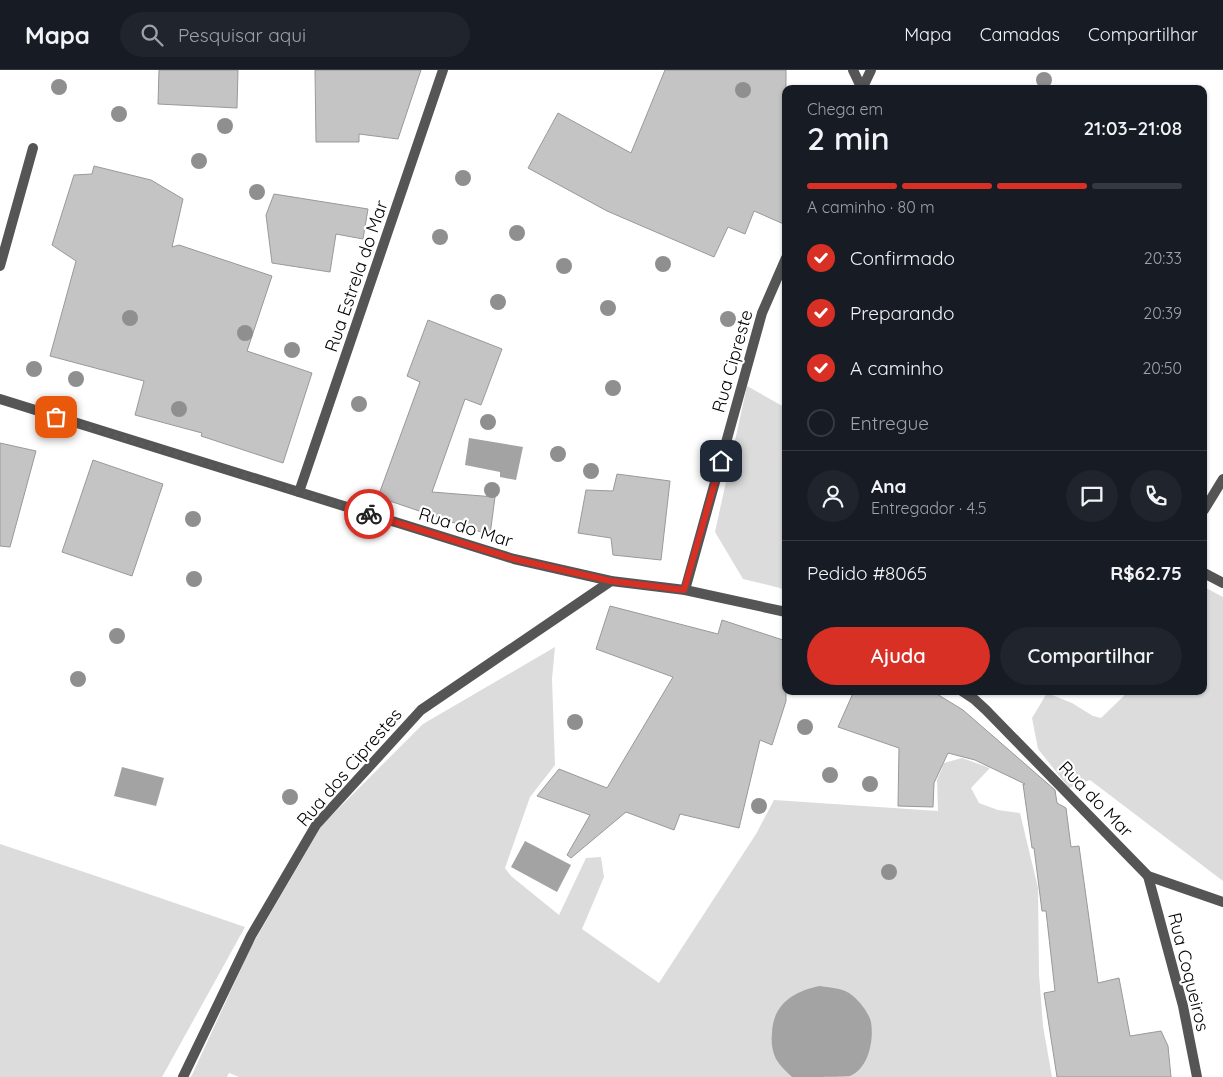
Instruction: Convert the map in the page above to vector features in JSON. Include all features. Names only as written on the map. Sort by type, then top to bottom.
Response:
[{"type":"street","name":"Rua Estrela do Mar","points":[[299,492],[443,70]]},
{"type":"street","points":[[853,70],[860,85]]},
{"type":"street","points":[[864,85],[871,70]]},
{"type":"street","points":[[0,266],[33,148]]},
{"type":"street","name":"Rua Cipreste","points":[[684,590],[762,312],[782,267]]},
{"type":"street","name":"Rua do Mar","points":[[0,399],[514,559],[611,581],[684,590],[782,611]]},
{"type":"street","points":[[1207,505],[1223,480]]},
{"type":"street","points":[[1207,575],[1223,583]]},
{"type":"street","name":"Rua dos Ciprestes","points":[[183,1077],[250,936],[316,825],[422,710],[611,581]]},
{"type":"street","name":"Rua do Mar","points":[[978,695],[1148,876],[1223,902]]},
{"type":"street","name":"Rua Coqueiros","points":[[1148,876],[1183,1006],[1197,1077]]},
{"type":"shaded area","points":[[747,386],[782,406],[782,589],[743,579],[715,532]]},
{"type":"shaded area","points":[[469,438],[523,447],[516,480],[500,477],[500,472],[465,465]]},
{"type":"shaded area","points":[[1207,589],[1223,597],[1223,881],[1090,780],[1069,788],[1038,749],[1032,718],[1046,695],[1052,695],[1072,703],[1093,716],[1101,718],[1125,695],[1207,695]]},
{"type":"shaded area","points":[[555,647],[552,679],[555,765],[530,797],[505,868],[511,876],[559,915],[586,858],[601,857],[604,877],[582,929],[659,983],[756,834],[774,800],[938,811],[937,780],[944,763],[962,758],[990,768],[971,788],[979,803],[998,810],[1020,813],[1038,888],[1039,974],[1043,1026],[1052,1077],[239,1077],[229,1073],[227,1077],[191,1077],[251,947],[322,825],[423,724]]},
{"type":"shaded area","points":[[122,767],[164,778],[156,806],[114,796]]},
{"type":"shaded area","points":[[525,841],[571,865],[557,892],[511,867]]},
{"type":"shaded area","points":[[0,844],[245,927],[162,1077],[0,1077]]},
{"type":"shaded area","points":[[820,986],[846,991],[864,1008],[871,1022],[872,1029],[869,1053],[862,1067],[850,1076],[792,1077],[776,1059],[772,1046],[773,1023],[776,1014],[787,1000],[802,991]]},
{"type":"building","points":[[159,70],[238,70],[237,108],[158,104]]},
{"type":"building","points":[[315,70],[421,70],[398,139],[359,134],[359,142],[316,142]]},
{"type":"building","points":[[665,70],[786,70],[786,85],[782,85],[782,223],[754,211],[745,234],[728,227],[714,257],[607,211],[528,168],[558,113],[631,153]]},
{"type":"building","points":[[94,166],[151,180],[183,199],[172,247],[179,245],[272,276],[247,351],[312,373],[283,463],[201,436],[202,433],[135,415],[144,381],[50,356],[76,261],[52,245],[74,175],[92,174]]},
{"type":"building","points":[[274,194],[368,209],[363,239],[336,234],[330,272],[272,263],[266,215]]},
{"type":"building","points":[[428,320],[502,349],[481,405],[465,399],[432,492],[495,497],[490,535],[378,497],[420,382],[407,376]]},
{"type":"building","points":[[0,443],[36,451],[10,547],[0,546]]},
{"type":"building","points":[[93,460],[163,484],[132,576],[62,552]]},
{"type":"building","points":[[617,474],[670,481],[661,560],[613,555],[611,538],[578,533],[586,490],[613,491]]},
{"type":"building","points":[[610,606],[718,634],[722,620],[782,640],[782,695],[786,695],[786,701],[772,745],[760,740],[739,828],[680,814],[674,830],[626,812],[571,858],[567,855],[590,815],[537,796],[559,769],[607,788],[673,677],[596,649]]},
{"type":"building","points":[[852,695],[939,695],[963,710],[1055,790],[1057,803],[1066,808],[1071,847],[1079,846],[1098,983],[1119,978],[1130,1036],[1161,1031],[1168,1046],[1171,1077],[1057,1077],[1044,993],[1055,991],[1046,911],[1042,911],[1023,784],[1025,784],[975,760],[948,753],[934,783],[933,807],[898,806],[899,748],[838,727]]},
{"type":"way so far","points":[[56,417],[369,514]]},
{"type":"route","points":[[369,514],[514,559],[611,581],[684,590],[721,461]]}]
